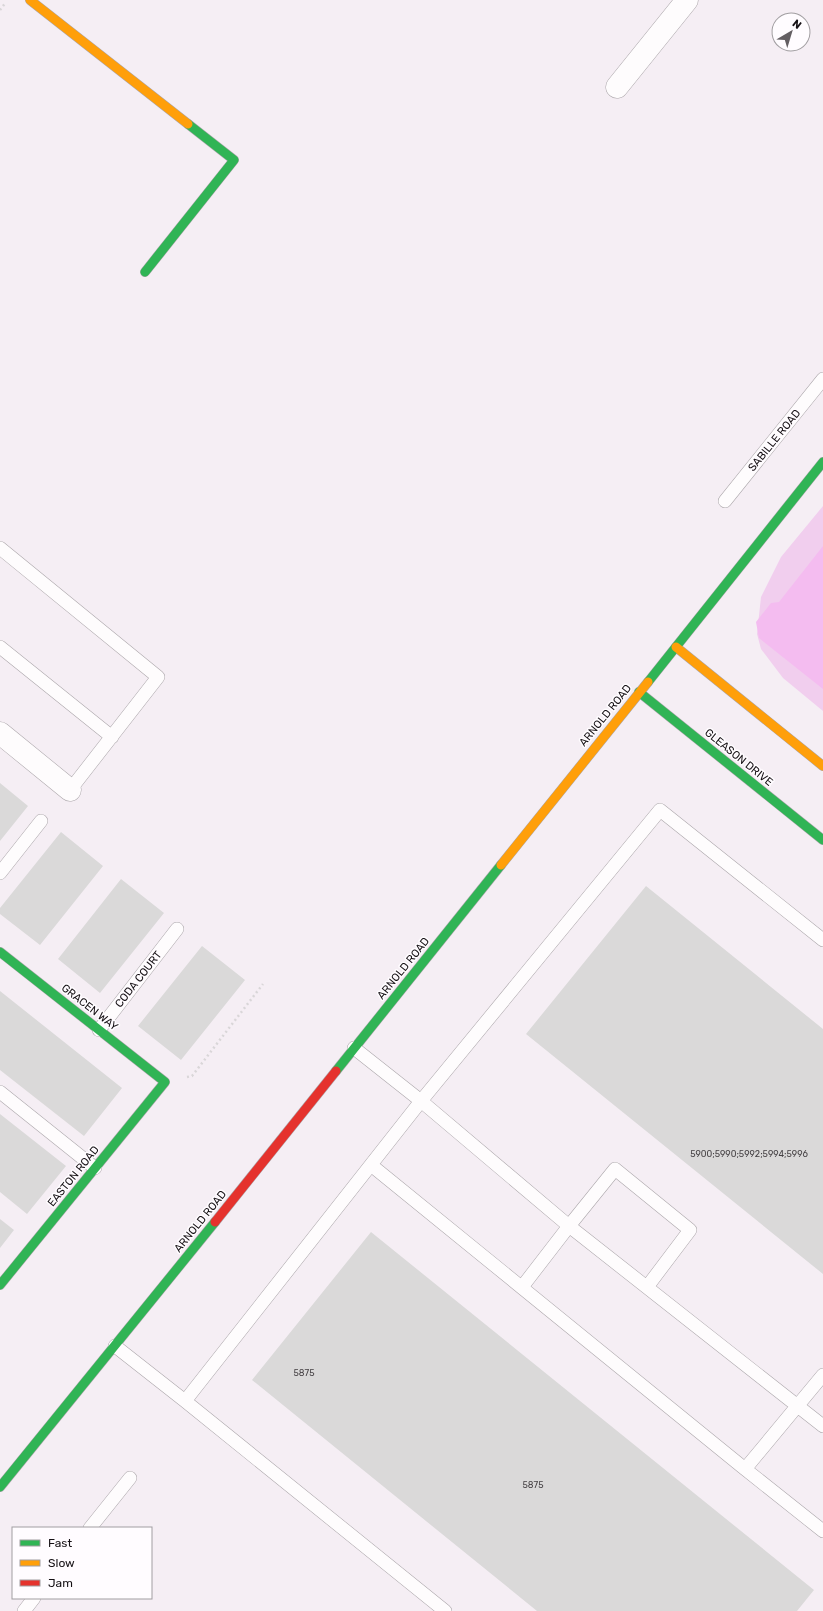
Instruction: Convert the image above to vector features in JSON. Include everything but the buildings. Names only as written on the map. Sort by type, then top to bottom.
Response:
[{"type":"street","points":[[30,0],[234,160],[146,272]]},
{"type":"street","points":[[617,88],[687,0]]},
{"type":"street","name":"ARNOLD ROAD","points":[[1,1484],[115,1346],[823,462]]},
{"type":"street","points":[[676,647],[823,766]]},
{"type":"street","name":"GLEASON DRIVE","points":[[639,692],[823,840]]},
{"type":"street","points":[[0,733],[70,790]]},
{"type":"street","name":"GRACEN WAY","points":[[0,952],[164,1082]]},
{"type":"street","name":"EASTON ROAD","points":[[0,1285],[164,1082]]},
{"type":"lane","name":"SABILLE ROAD","points":[[725,501],[823,379]]},
{"type":"lane","points":[[0,548],[158,677],[70,790]]},
{"type":"lane","points":[[0,647],[112,737]]},
{"type":"lane","points":[[186,1401],[421,1101],[660,810],[823,940]]},
{"type":"lane","points":[[0,873],[41,821]]},
{"type":"lane","name":"CODA COURT","points":[[99,1030],[177,929]]},
{"type":"lane","points":[[354,1048],[421,1101],[569,1226],[823,1426]]},
{"type":"lane","points":[[0,1092],[95,1168]]},
{"type":"lane","points":[[371,1165],[823,1531]]},
{"type":"lane","points":[[522,1287],[615,1169],[690,1230],[647,1287]]},
{"type":"lane","points":[[115,1346],[186,1401],[445,1611]]},
{"type":"lane","points":[[745,1469],[823,1375]]},
{"type":"lane","points":[[91,1527],[130,1478]]},
{"type":"lane","points":[[24,1611],[33,1599]]},
{"type":"path","points":[[0,10],[8,0]]},
{"type":"path","points":[[164,1082],[192,1076],[263,984]]},
{"type":"shaded area","points":[[823,506],[823,711],[783,678],[761,649],[757,634],[761,597],[781,557]]},
{"type":"shaded area","points":[[823,546],[823,689],[759,638],[756,622],[771,603],[779,602]]},
{"type":"traffic: fast","points":[[145,272],[234,160],[188,124]]},
{"type":"traffic: fast","points":[[648,682],[823,462]]},
{"type":"traffic: fast","points":[[639,692],[823,840]]},
{"type":"traffic: fast","points":[[336,1071],[501,865]]},
{"type":"traffic: fast","points":[[0,952],[165,1082],[0,1285]]},
{"type":"traffic: fast","points":[[0,1487],[215,1222]]},
{"type":"traffic: slow","points":[[30,0],[188,124]]},
{"type":"traffic: slow","points":[[676,647],[823,766]]},
{"type":"traffic: slow","points":[[501,865],[648,682]]},
{"type":"traffic: jam","points":[[215,1222],[336,1071]]}]
